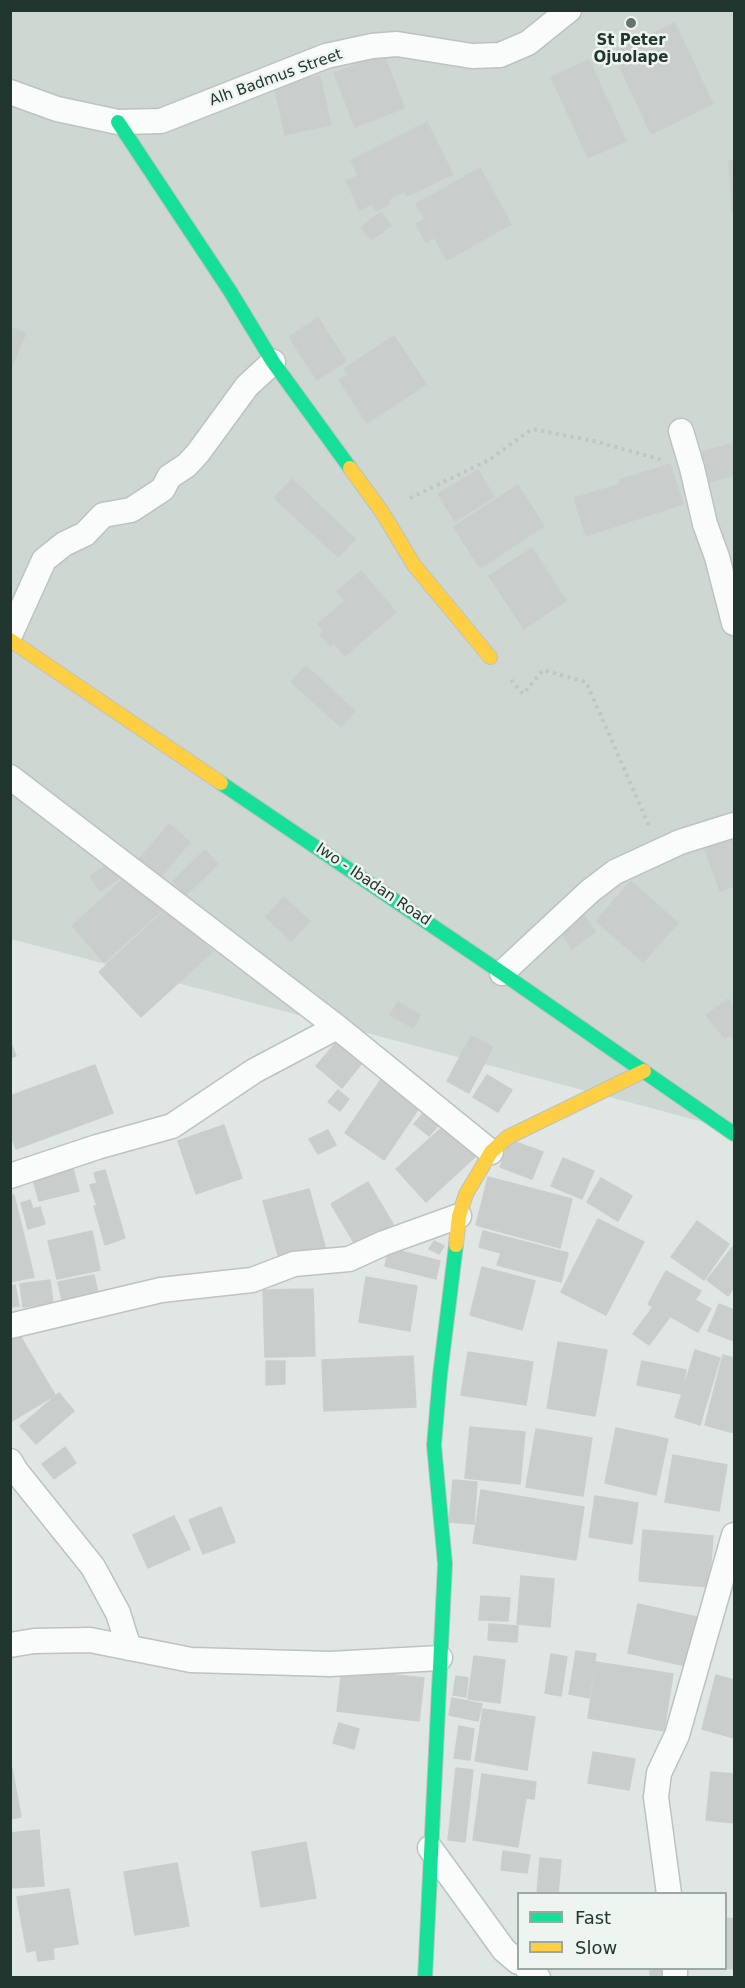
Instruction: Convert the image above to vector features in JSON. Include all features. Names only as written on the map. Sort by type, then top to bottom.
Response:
[{"type":"street","name":"Alh Badmus Street","points":[[10,92],[57,109],[118,122],[161,121],[326,56],[372,46],[397,44],[471,56],[500,55],[528,43],[569,10]]},
{"type":"street","points":[[118,122],[230,291],[273,362],[382,512],[414,565],[490,657]]},
{"type":"street","points":[[10,635],[44,560],[64,544],[85,534],[103,515],[131,510],[163,489],[169,477],[198,453],[247,386],[273,362]]},
{"type":"street","points":[[681,431],[705,524],[717,557],[735,622]]},
{"type":"street","name":"Iwo - Ibadan Road","points":[[10,640],[502,973],[735,1134]]},
{"type":"street","points":[[10,777],[338,1027],[491,1152]]},
{"type":"street","points":[[502,973],[590,891],[615,872],[680,843],[735,825]]},
{"type":"street","points":[[10,1176],[97,1147],[172,1126],[254,1071],[338,1027]]},
{"type":"street","points":[[425,1977],[445,1564],[434,1444],[459,1216],[466,1194],[491,1152],[508,1137],[644,1071]]},
{"type":"street","points":[[10,1326],[161,1290],[252,1280],[294,1264],[349,1259],[384,1243],[459,1216]]},
{"type":"street","points":[[10,1461],[93,1567],[118,1612],[129,1648]]},
{"type":"street","points":[[669,1892],[656,1797],[659,1773],[677,1735],[735,1535]]},
{"type":"street","points":[[10,1645],[34,1641],[90,1640],[203,1660],[330,1664],[440,1658]]},
{"type":"street","points":[[430,1848],[504,1950],[517,1960]]},
{"type":"path","points":[[382,512],[489,460],[532,429],[598,442],[692,468]]},
{"type":"path","points":[[490,657],[523,694],[543,670],[586,682],[661,852]]},
{"type":"shaded area","points":[[10,11],[734,11],[734,1130],[11,939]]},
{"type":"building","points":[[675,23],[713,104],[651,134],[613,52]]},
{"type":"building","points":[[384,54],[404,108],[355,127],[334,73]]},
{"type":"building","points":[[589,60],[626,141],[588,158],[551,77]]},
{"type":"building","points":[[320,76],[331,125],[285,135],[274,85]]},
{"type":"building","points":[[427,122],[453,174],[407,196],[405,191],[388,200],[390,204],[376,211],[372,204],[360,210],[346,181],[358,176],[351,160]]},
{"type":"building","points":[[729,161],[734,161],[734,212],[732,212]]},
{"type":"building","points":[[480,168],[511,224],[447,260],[434,237],[426,242],[416,224],[425,219],[416,204]]},
{"type":"building","points":[[381,212],[391,226],[371,240],[361,227]]},
{"type":"building","points":[[318,318],[346,361],[317,380],[289,337]]},
{"type":"building","points":[[10,327],[26,333],[10,371]]},
{"type":"building","points":[[394,336],[426,384],[367,423],[339,380],[348,375],[344,369]]},
{"type":"building","points":[[734,443],[734,475],[710,482],[702,452]]},
{"type":"building","points":[[670,464],[683,504],[586,536],[574,498],[621,484],[619,480]]},
{"type":"building","points":[[478,470],[494,497],[455,521],[438,494]]},
{"type":"building","points":[[292,479],[355,539],[338,557],[274,498]]},
{"type":"building","points":[[518,485],[544,526],[480,568],[454,527]]},
{"type":"building","points":[[532,548],[566,601],[524,629],[489,576]]},
{"type":"building","points":[[361,571],[396,612],[345,656],[334,643],[330,646],[321,635],[324,631],[318,624],[345,601],[337,591]]},
{"type":"building","points":[[306,666],[355,711],[341,727],[291,682]]},
{"type":"building","points":[[169,824],[190,842],[156,882],[135,864]]},
{"type":"building","points":[[734,835],[734,886],[720,891],[704,846]]},
{"type":"building","points":[[205,850],[218,864],[186,895],[173,881]]},
{"type":"building","points":[[111,862],[121,877],[100,891],[90,876]]},
{"type":"building","points":[[130,873],[163,909],[104,962],[72,926]]},
{"type":"building","points":[[631,881],[678,923],[643,962],[596,921]]},
{"type":"building","points":[[284,897],[310,921],[291,941],[266,917]]},
{"type":"building","points":[[170,906],[212,952],[141,1017],[99,972]]},
{"type":"building","points":[[581,911],[595,932],[572,949],[558,928]]},
{"type":"building","points":[[728,999],[734,1007],[734,1040],[730,1035],[725,1039],[706,1015]]},
{"type":"building","points":[[398,1002],[420,1015],[413,1028],[390,1015]]},
{"type":"building","points":[[471,1036],[493,1047],[469,1093],[447,1081]]},
{"type":"building","points":[[341,1037],[366,1058],[342,1088],[316,1066]]},
{"type":"building","points":[[10,1041],[16,1056],[10,1058]]},
{"type":"building","points":[[95,1065],[113,1113],[16,1149],[10,1133],[10,1096]]},
{"type":"building","points":[[384,1075],[423,1102],[384,1160],[345,1133]]},
{"type":"building","points":[[487,1075],[512,1090],[498,1112],[473,1097]]},
{"type":"building","points":[[338,1090],[349,1099],[340,1111],[328,1102]]},
{"type":"building","points":[[426,1110],[441,1122],[429,1136],[414,1124]]},
{"type":"building","points":[[447,1123],[477,1155],[426,1202],[396,1169]]},
{"type":"building","points":[[224,1125],[242,1178],[196,1194],[178,1141]]},
{"type":"building","points":[[328,1130],[336,1145],[318,1154],[309,1139]]},
{"type":"building","points":[[510,1140],[543,1152],[532,1179],[500,1167]]},
{"type":"building","points":[[563,1158],[594,1171],[582,1199],[551,1186]]},
{"type":"building","points":[[73,1169],[79,1191],[39,1201],[33,1180]]},
{"type":"building","points":[[105,1170],[125,1238],[105,1245],[90,1185],[97,1183],[94,1173]]},
{"type":"building","points":[[488,1177],[572,1199],[560,1248],[476,1225]]},
{"type":"building","points":[[601,1178],[632,1196],[618,1221],[587,1202]]},
{"type":"building","points":[[368,1182],[393,1224],[356,1246],[331,1204]]},
{"type":"building","points":[[309,1189],[326,1250],[280,1262],[263,1201]]},
{"type":"building","points":[[10,1195],[14,1195],[34,1277],[10,1282]]},
{"type":"building","points":[[30,1200],[33,1209],[40,1207],[45,1224],[28,1229],[21,1203]]},
{"type":"building","points":[[598,1219],[644,1242],[606,1315],[561,1292]]},
{"type":"building","points":[[697,1221],[729,1244],[704,1280],[671,1257]]},
{"type":"building","points":[[92,1231],[100,1270],[57,1279],[48,1241]]},
{"type":"building","points":[[483,1231],[568,1253],[561,1282],[497,1265],[501,1253],[479,1247]]},
{"type":"building","points":[[434,1241],[444,1246],[439,1254],[429,1249]]},
{"type":"building","points":[[734,1245],[734,1287],[728,1296],[707,1280]]},
{"type":"building","points":[[389,1248],[440,1261],[436,1279],[385,1266]]},
{"type":"building","points":[[482,1267],[535,1281],[522,1330],[470,1315]]},
{"type":"building","points":[[666,1271],[701,1291],[695,1300],[711,1309],[698,1332],[648,1304]]},
{"type":"building","points":[[94,1275],[99,1298],[63,1305],[58,1282]]},
{"type":"building","points":[[366,1277],[417,1286],[410,1331],[359,1322]]},
{"type":"building","points":[[50,1280],[53,1303],[23,1307],[20,1284]]},
{"type":"building","points":[[15,1285],[19,1306],[10,1307],[10,1286]]},
{"type":"building","points":[[313,1289],[315,1356],[265,1357],[263,1290]]},
{"type":"building","points":[[719,1304],[734,1310],[734,1341],[708,1331]]},
{"type":"building","points":[[653,1307],[669,1318],[649,1345],[633,1334]]},
{"type":"building","points":[[19,1334],[55,1395],[12,1421],[10,1418],[10,1338]]},
{"type":"building","points":[[558,1342],[607,1350],[595,1416],[547,1408]]},
{"type":"building","points":[[695,1350],[720,1358],[700,1425],[675,1417]]},
{"type":"building","points":[[468,1352],[533,1362],[526,1405],[461,1395]]},
{"type":"building","points":[[723,1355],[734,1358],[734,1433],[705,1425]]},
{"type":"building","points":[[413,1356],[416,1407],[324,1411],[322,1360]]},
{"type":"building","points":[[266,1361],[285,1361],[285,1384],[266,1385]]},
{"type":"building","points":[[642,1361],[686,1370],[682,1394],[637,1385]]},
{"type":"building","points":[[59,1393],[74,1411],[36,1444],[20,1426]]},
{"type":"building","points":[[470,1427],[525,1432],[520,1484],[465,1478]]},
{"type":"building","points":[[616,1428],[668,1439],[656,1495],[605,1483]]},
{"type":"building","points":[[536,1429],[592,1438],[583,1496],[526,1487]]},
{"type":"building","points":[[65,1447],[76,1463],[54,1479],[42,1464]]},
{"type":"building","points":[[673,1455],[727,1465],[719,1511],[665,1502]]},
{"type":"building","points":[[453,1480],[477,1482],[474,1524],[449,1522]]},
{"type":"building","points":[[481,1490],[584,1507],[576,1560],[473,1543]]},
{"type":"building","points":[[595,1496],[638,1503],[632,1544],[589,1537]]},
{"type":"building","points":[[221,1507],[235,1542],[203,1554],[189,1520]]},
{"type":"building","points":[[174,1516],[190,1549],[148,1568],[133,1535]]},
{"type":"building","points":[[643,1530],[713,1536],[709,1587],[639,1581]]},
{"type":"building","points":[[521,1576],[554,1579],[550,1627],[517,1624]]},
{"type":"building","points":[[481,1596],[510,1598],[508,1621],[479,1620]]},
{"type":"building","points":[[638,1604],[697,1617],[686,1666],[628,1653]]},
{"type":"building","points":[[489,1624],[518,1626],[517,1642],[488,1640]]},
{"type":"building","points":[[576,1651],[596,1654],[589,1698],[569,1694]]},
{"type":"building","points":[[551,1654],[567,1657],[561,1696],[545,1693]]},
{"type":"building","points":[[474,1656],[505,1660],[500,1703],[468,1699]]},
{"type":"building","points":[[596,1662],[673,1674],[664,1731],[588,1718]]},
{"type":"building","points":[[342,1669],[424,1678],[419,1721],[337,1711]]},
{"type":"building","points":[[716,1675],[734,1680],[734,1738],[702,1729]]},
{"type":"building","points":[[456,1676],[468,1678],[466,1697],[453,1695]]},
{"type":"building","points":[[452,1698],[482,1704],[478,1721],[449,1715]]},
{"type":"building","points":[[483,1709],[535,1717],[527,1770],[475,1761]]},
{"type":"building","points":[[339,1723],[359,1729],[354,1749],[333,1743]]},
{"type":"building","points":[[459,1726],[474,1729],[470,1760],[454,1758]]},
{"type":"building","points":[[593,1752],[635,1759],[629,1790],[588,1783]]},
{"type":"building","points":[[10,1768],[12,1768],[21,1817],[10,1819]]},
{"type":"building","points":[[456,1768],[473,1770],[465,1842],[448,1840]]},
{"type":"building","points":[[711,1772],[734,1774],[734,1823],[706,1820]]},
{"type":"building","points":[[482,1774],[536,1782],[534,1799],[526,1798],[518,1847],[473,1840]]},
{"type":"building","points":[[39,1830],[44,1886],[10,1888],[10,1833]]},
{"type":"building","points":[[306,1842],[316,1898],[261,1907],[252,1852]]},
{"type":"building","points":[[503,1851],[530,1855],[527,1873],[501,1870]]},
{"type":"building","points":[[540,1858],[561,1860],[558,1892],[537,1892]]},
{"type":"building","points":[[177,1863],[189,1926],[135,1935],[124,1872]]},
{"type":"building","points":[[69,1889],[78,1944],[53,1948],[54,1959],[38,1961],[36,1950],[27,1952],[17,1897]]},
{"type":"building","points":[[727,1918],[734,1919],[734,1969],[727,1968]]},
{"type":"building","points":[[650,1970],[668,1970],[668,1978],[650,1978]]},
{"type":"traffic: fast","points":[[118,122],[230,291],[273,362],[350,468]]},
{"type":"traffic: fast","points":[[221,783],[502,973],[734,1134]]},
{"type":"traffic: fast","points":[[425,1978],[445,1564],[434,1445],[456,1245]]},
{"type":"traffic: slow","points":[[350,468],[382,512],[414,565],[490,657]]},
{"type":"traffic: slow","points":[[10,640],[221,783]]},
{"type":"traffic: slow","points":[[456,1245],[459,1216],[466,1194],[491,1152],[508,1137],[644,1071]]},
{"type":"place","name":"St Peter Ojuolape","points":[[631,23]]}]
